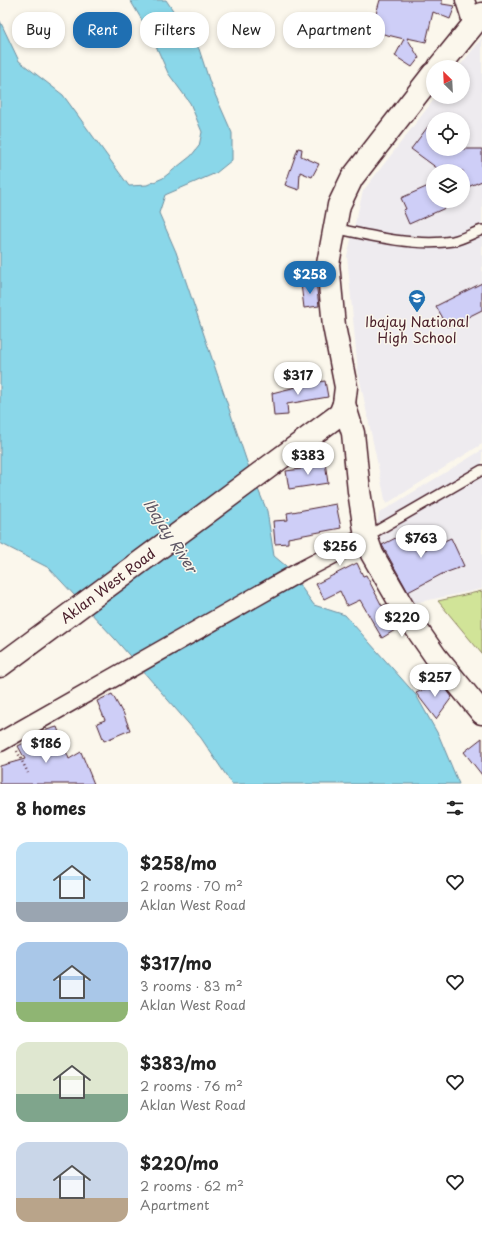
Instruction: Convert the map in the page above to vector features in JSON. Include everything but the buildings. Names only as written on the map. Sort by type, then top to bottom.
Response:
[{"type":"main road","points":[[445,60],[478,20]]},
{"type":"main road","points":[[426,83],[352,178],[339,204],[330,244],[328,270],[334,326],[346,387],[344,404],[353,433],[359,491],[366,537],[372,554],[409,618],[436,657],[482,713]]},
{"type":"main road","name":"Aklan West Road","points":[[0,666],[340,414],[344,404]]},
{"type":"street","points":[[465,0],[478,20]]},
{"type":"street","points":[[5,739],[366,537]]},
{"type":"lane","points":[[334,228],[403,241],[454,240],[482,230]]},
{"type":"lane","points":[[366,537],[482,470]]},
{"type":"path","points":[[5,739],[28,773]]},
{"type":"shaded area","name":"Ibajay National High School","points":[[482,38],[482,444],[386,504],[358,371],[347,256],[363,191],[431,104],[470,104],[470,60],[465,60]]},
{"type":"shaded area","points":[[482,450],[482,589],[409,604],[375,539],[379,513]]},
{"type":"green space","points":[[482,591],[482,654],[438,601]]},
{"type":"water","points":[[130,0],[166,0],[174,12],[140,12],[140,17]]},
{"type":"water","name":"Ibajay River","points":[[0,21],[19,61],[63,95],[129,186],[147,185],[163,178],[191,156],[199,146],[202,132],[190,103],[168,73],[157,48],[198,48],[210,83],[232,133],[232,160],[216,173],[165,195],[159,213],[176,252],[248,465],[267,511],[274,556],[286,566],[314,605],[345,615],[416,695],[439,736],[459,784],[232,784],[201,738],[115,639],[49,568],[0,543]]},
{"type":"place","name":"Ibajay National High School","points":[[417,313]]}]
